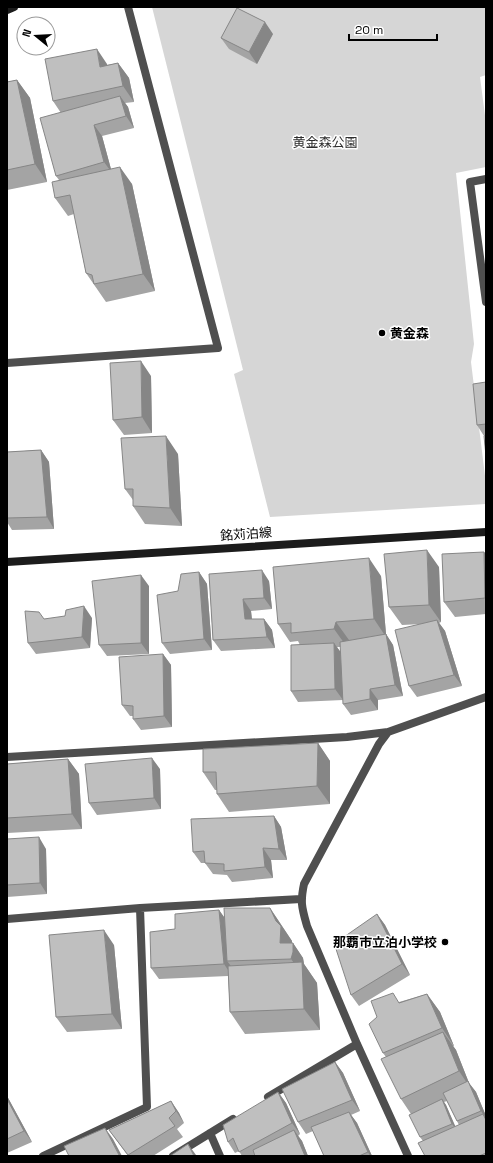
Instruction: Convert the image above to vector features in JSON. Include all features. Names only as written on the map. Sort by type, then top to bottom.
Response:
[{"type":"street","points":[[7,10],[14,7]]},
{"type":"street","points":[[7,363],[218,348],[128,7]]},
{"type":"street","points":[[486,179],[470,182],[486,302]]},
{"type":"street","name":"銘苅泊線","points":[[7,562],[486,532]]},
{"type":"street","points":[[7,757],[347,737],[388,732],[486,697]]},
{"type":"street","points":[[388,732],[376,749],[304,884],[301,899],[302,910],[307,926],[357,1044],[408,1156]]},
{"type":"street","points":[[7,919],[140,908],[301,899]]},
{"type":"street","points":[[47,1155],[147,1107],[140,908]]},
{"type":"street","points":[[263,1101],[357,1044]]},
{"type":"street","points":[[173,1156],[243,1113]]},
{"type":"street","points":[[210,1133],[220,1156]]},
{"type":"green space","name":"黄金森公園","points":[[152,7],[486,7],[486,75],[480,77],[486,123],[486,167],[456,173],[474,344],[471,362],[486,484],[486,504],[270,517],[234,374],[243,370]]},
{"type":"building","points":[[237,8],[265,22],[249,52],[221,38]]},
{"type":"building","points":[[97,49],[100,67],[118,63],[123,86],[53,101],[45,59]]},
{"type":"building","points":[[17,80],[35,164],[7,170],[7,82]]},
{"type":"building","points":[[120,96],[126,116],[94,125],[104,162],[56,176],[40,118]]},
{"type":"building","points":[[120,167],[143,274],[94,284],[92,275],[86,273],[70,195],[55,198],[52,182]]},
{"type":"building","points":[[141,361],[142,417],[113,420],[110,363]]},
{"type":"building","points":[[486,382],[486,424],[477,425],[473,384]]},
{"type":"building","points":[[486,435],[486,456],[484,436]]},
{"type":"building","points":[[166,436],[170,508],[133,506],[133,489],[125,489],[121,438]]},
{"type":"building","points":[[41,450],[47,517],[7,518],[7,452]]},
{"type":"building","points":[[427,550],[429,605],[389,607],[384,554]]},
{"type":"building","points":[[484,552],[485,598],[444,602],[442,554]]},
{"type":"building","points":[[369,558],[374,619],[336,622],[334,629],[291,633],[291,623],[278,624],[273,567]]},
{"type":"building","points":[[262,570],[264,598],[243,599],[245,619],[264,619],[267,637],[213,640],[209,574]]},
{"type":"building","points":[[199,572],[204,639],[162,643],[157,595],[178,591],[181,574]]},
{"type":"building","points":[[141,575],[141,643],[99,645],[92,581]]},
{"type":"building","points":[[84,606],[82,637],[28,643],[25,611],[39,612],[44,619],[65,616],[66,610]]},
{"type":"building","points":[[437,620],[454,675],[409,686],[395,630]]},
{"type":"building","points":[[386,634],[395,685],[370,689],[370,699],[343,704],[340,642]]},
{"type":"building","points":[[334,643],[335,689],[291,691],[291,645]]},
{"type":"building","points":[[163,654],[164,716],[133,719],[133,706],[122,705],[119,657]]},
{"type":"building","points":[[318,743],[317,786],[217,794],[216,772],[203,772],[203,749]]},
{"type":"building","points":[[152,758],[154,798],[89,803],[85,764]]},
{"type":"building","points":[[68,759],[72,814],[7,818],[7,764]]},
{"type":"building","points":[[274,816],[279,849],[263,848],[265,867],[224,871],[224,864],[205,863],[204,851],[193,852],[191,819]]},
{"type":"building","points":[[39,837],[40,883],[7,885],[7,839]]},
{"type":"building","points":[[224,908],[270,908],[276,921],[281,926],[280,943],[293,943],[291,959],[227,961]]},
{"type":"building","points":[[219,910],[224,964],[151,968],[150,932],[175,929],[175,914]]},
{"type":"building","points":[[377,914],[402,964],[351,995],[336,949],[341,939]]},
{"type":"building","points":[[104,930],[112,1014],[56,1017],[49,935]]},
{"type":"building","points":[[302,962],[304,1009],[230,1012],[228,966]]},
{"type":"building","points":[[393,993],[399,1003],[427,994],[442,1028],[383,1053],[369,1024],[377,1017],[371,1001]]},
{"type":"building","points":[[443,1032],[459,1071],[401,1099],[381,1059]]},
{"type":"building","points":[[335,1062],[352,1100],[298,1122],[282,1089]]},
{"type":"building","points":[[468,1081],[481,1111],[457,1121],[443,1093]]},
{"type":"building","points":[[278,1092],[292,1123],[239,1152],[233,1138],[228,1142],[223,1125]]},
{"type":"building","points":[[7,1099],[24,1131],[7,1139]]},
{"type":"building","points":[[442,1099],[452,1124],[420,1137],[409,1115]]},
{"type":"building","points":[[171,1101],[176,1111],[169,1118],[175,1126],[128,1155],[109,1130]]},
{"type":"building","points":[[349,1112],[368,1152],[359,1156],[324,1156],[311,1127]]},
{"type":"building","points":[[483,1114],[486,1120],[486,1153],[479,1156],[425,1156],[418,1143]]},
{"type":"building","points":[[105,1128],[119,1155],[69,1156],[64,1146]]},
{"type":"building","points":[[294,1130],[305,1156],[255,1156],[253,1150]]},
{"type":"building","points":[[188,1144],[194,1156],[170,1156]]},
{"type":"place","name":"黄金森","points":[[382,333]]},
{"type":"place","name":"那覇市立泊小学校","points":[[445,942]]}]
